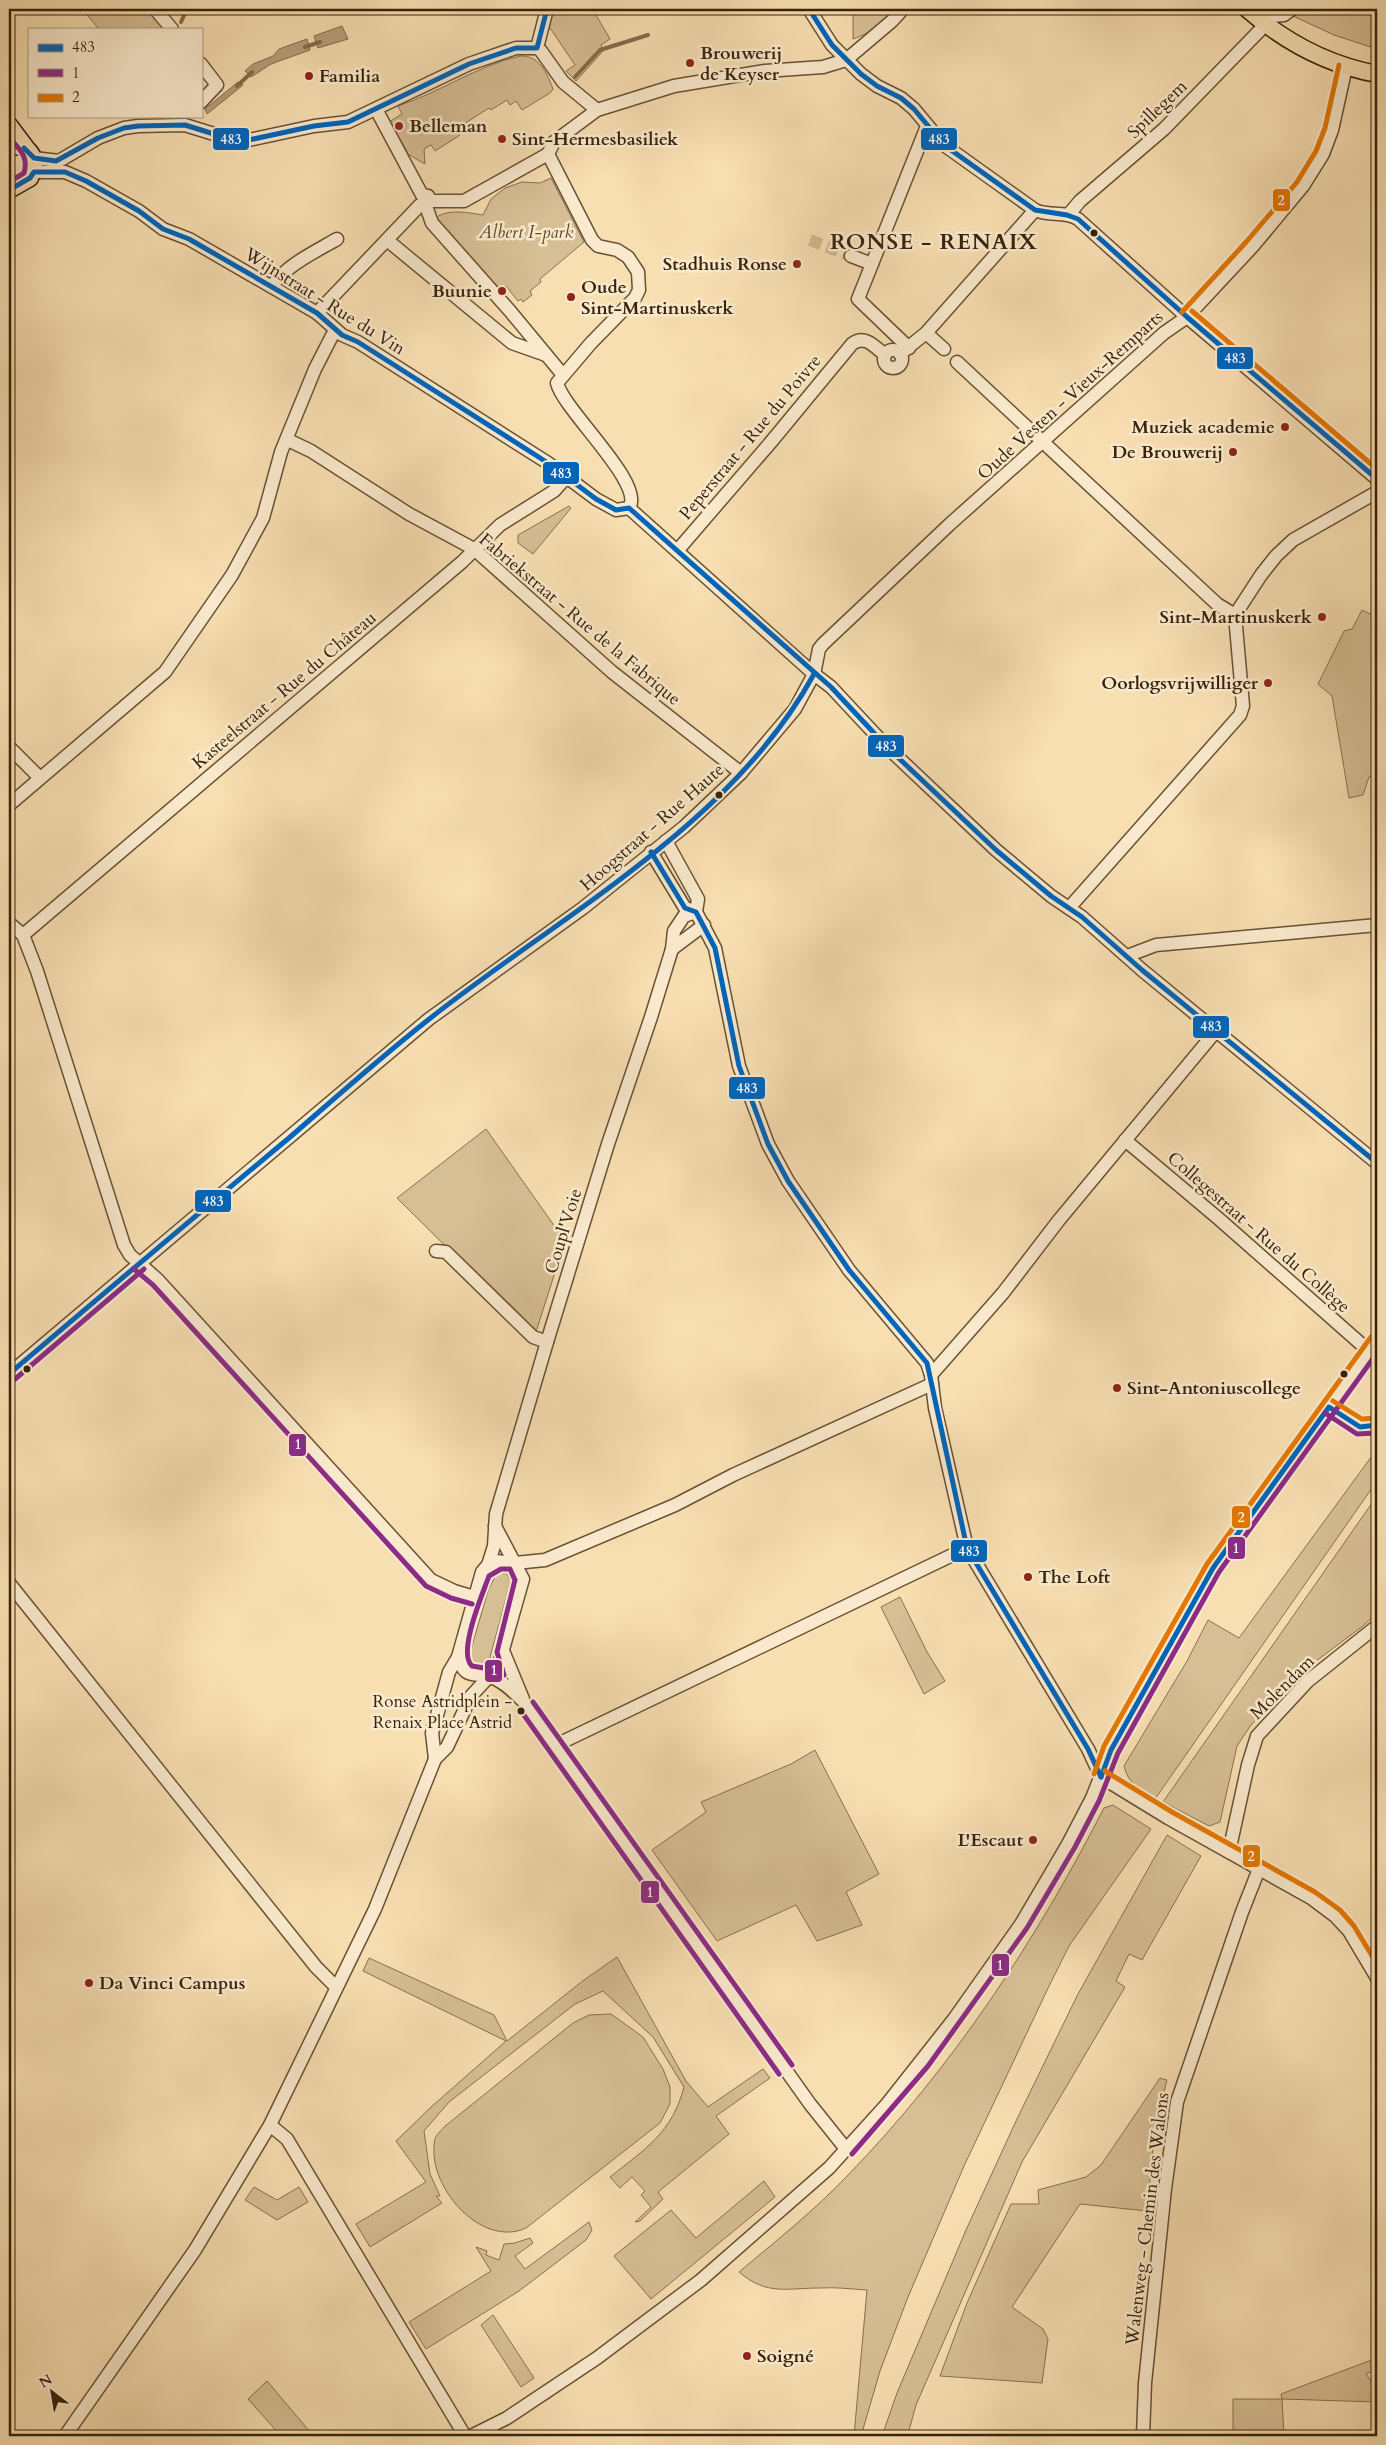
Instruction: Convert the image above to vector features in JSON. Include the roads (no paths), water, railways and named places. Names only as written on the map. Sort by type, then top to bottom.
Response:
[{"type":"main road","points":[[1248,9],[1270,20],[1305,50],[1346,67],[1377,74]]},
{"type":"main road","points":[[9,125],[32,159],[30,178],[12,185]]},
{"type":"main road","points":[[9,147],[16,146],[32,159]]},
{"type":"street","points":[[155,9],[171,28]]},
{"type":"street","points":[[537,48],[547,9]]},
{"type":"street","points":[[809,9],[823,33],[846,60],[878,86],[901,98],[944,145],[1035,210],[1045,214],[1069,214],[1084,224],[1187,317],[1377,479]]},
{"type":"street","points":[[318,313],[424,202],[464,201],[548,154],[554,142],[597,110],[674,86],[764,71],[823,67],[846,60],[892,21],[903,9]]},
{"type":"street","points":[[1270,20],[1284,15],[1292,9]]},
{"type":"street","name":"Spillegem","points":[[1069,214],[1080,201],[1164,129],[1270,20]]},
{"type":"street","points":[[32,159],[59,160],[85,144],[124,128],[191,121],[222,137],[251,140],[314,126],[348,122],[469,64],[516,48],[537,48]]},
{"type":"street","points":[[537,48],[563,82],[597,110]]},
{"type":"street","points":[[202,65],[218,86],[202,101]]},
{"type":"street","name":"Oude Vesten - Vieux-Remparts","points":[[814,674],[819,649],[837,629],[1164,333],[1187,317],[1253,246],[1303,186],[1322,154],[1332,130],[1346,67]]},
{"type":"street","points":[[376,109],[424,202],[432,223],[510,310],[563,375]]},
{"type":"street","points":[[928,126],[858,299],[905,351],[926,333],[1035,210]]},
{"type":"street","points":[[548,154],[591,238],[598,246],[617,250],[628,257],[636,268],[640,281],[639,290],[635,298],[591,342],[557,381],[558,388],[623,477],[632,496],[632,502],[628,508],[831,687],[888,748],[996,850],[1377,1162]]},
{"type":"street","name":"Wijnstraat - Rue du Vin","points":[[32,159],[86,181],[139,211],[163,229],[189,239],[272,286],[318,313],[335,330],[358,342],[612,508],[622,510],[628,508]]},
{"type":"street","points":[[272,286],[279,277],[299,262],[338,238]]},
{"type":"street","points":[[387,240],[492,329],[512,343],[546,355]]},
{"type":"street","points":[[850,256],[872,264]]},
{"type":"street","points":[[9,805],[165,672],[232,575],[258,526],[281,452],[288,440],[315,369],[335,330]]},
{"type":"street","points":[[926,333],[944,349]]},
{"type":"street","name":"Peperstraat - Rue du Poivre","points":[[677,551],[771,442],[850,346],[857,340],[865,340],[885,355],[891,350],[905,351]]},
{"type":"street","points":[[957,362],[1217,604],[1235,615]]},
{"type":"street","name":"Fabriekstraat - Rue de la Fabrique","points":[[288,440],[311,451],[409,514],[474,549],[590,654],[740,773]]},
{"type":"street","name":"Kasteelstraat - Rue du Château","points":[[23,935],[462,562],[500,525],[554,491],[562,482],[561,474]]},
{"type":"street","points":[[1069,908],[1240,715],[1243,706],[1235,615],[1261,575],[1276,556],[1293,540],[1377,492]]},
{"type":"street","name":"Hoogstraat - Rue Haute","points":[[9,1374],[429,1019],[583,908],[666,841],[740,773],[795,709],[814,674]]},
{"type":"street","points":[[9,747],[40,778]]},
{"type":"street","points":[[666,841],[698,899],[696,912]]},
{"type":"street","points":[[652,852],[685,908],[696,912],[715,948],[739,1066],[768,1144],[824,1235],[863,1287],[924,1357],[932,1380],[934,1402],[967,1548],[1011,1624],[1088,1749],[1101,1777],[1122,1791],[1311,1898],[1335,1916],[1349,1931],[1377,1978]]},
{"type":"street","name":"Coupl'Voie","points":[[435,1759],[432,1733],[449,1672],[458,1657],[482,1572],[488,1565],[494,1546],[496,1514],[547,1342],[672,949],[674,931],[684,916],[696,912]]},
{"type":"street","points":[[9,923],[23,935],[37,970],[124,1245],[431,1580],[454,1591],[474,1597]]},
{"type":"street","points":[[672,949],[704,925]]},
{"type":"street","points":[[1127,956],[1156,944],[1377,925]]},
{"type":"street","points":[[488,1565],[505,1560],[514,1563],[545,1560],[675,1505],[733,1475],[932,1380],[1125,1140],[1216,1031]]},
{"type":"street","name":"Collegestraat - Rue du Collège","points":[[1125,1140],[1279,1271],[1373,1346]]},
{"type":"street","points":[[436,1251],[446,1252],[533,1338],[547,1342]]},
{"type":"street","points":[[471,2436],[507,2418],[636,2331],[701,2280],[758,2232],[846,2149],[922,2062],[986,1977],[1044,1887],[1081,1820],[1111,1750],[1213,1568],[1373,1346]]},
{"type":"street","points":[[65,2436],[195,2250],[270,2125],[375,1909],[435,1759],[447,1747],[471,1696],[498,1667],[504,1653],[523,1579],[495,1526]]},
{"type":"street","points":[[556,1745],[967,1548]]},
{"type":"street","points":[[9,1583],[316,1967],[336,1987]]},
{"type":"street","name":"Molendam","points":[[1229,1852],[1246,1772],[1258,1736],[1308,1681],[1377,1626]]},
{"type":"street","points":[[504,1653],[507,1665],[520,1689],[523,1700]]},
{"type":"street","points":[[458,1657],[467,1673],[477,1677],[488,1676],[510,1689],[523,1700],[810,2104],[846,2149]]},
{"type":"street","name":"Walenweg - Chemin des Walons","points":[[1143,2436],[1145,2383],[1165,2189],[1177,2102],[1242,1912],[1259,1869]]},
{"type":"street","points":[[270,2125],[287,2139],[465,2436]]},
{"type":"waterway","points":[[181,22],[187,9]]},
{"type":"waterway","points":[[575,77],[600,50],[648,35]]},
{"type":"waterway","points":[[305,47],[320,42]]},
{"type":"waterway","points":[[237,86],[252,72]]},
{"type":"tunnel","points":[[810,240],[851,256]]},
{"type":"place","name":"Brouwerij de Keyser","points":[[690,63]]},
{"type":"place","name":"Familia","points":[[309,76]]},
{"type":"place","name":"Belleman","points":[[399,126]]},
{"type":"place","name":"Sint-Hermesbasiliek","points":[[502,139]]},
{"type":"place","name":"Stadhuis Ronse","points":[[797,264]]},
{"type":"place","name":"Buunie","points":[[502,291]]},
{"type":"place","name":"Oude Sint-Martinuskerk","points":[[571,297]]},
{"type":"place","name":"Muziek academie","points":[[1285,427]]},
{"type":"place","name":"De Brouwerij","points":[[1233,452]]},
{"type":"place","name":"Sint-Martinuskerk","points":[[1322,617]]},
{"type":"place","name":"Oorlogsvrijwilliger","points":[[1268,683]]},
{"type":"place","name":"Sint-Antoniuscollege","points":[[1117,1388]]},
{"type":"place","name":"The Loft","points":[[1028,1577]]},
{"type":"place","name":"Ronse Astridplein - Renaix Place Astrid","points":[[521,1711]]},
{"type":"place","name":"L'Escaut","points":[[1033,1840]]},
{"type":"place","name":"Da Vinci Campus","points":[[89,1983]]},
{"type":"place","name":"Soigné","points":[[747,2356]]},
{"type":"district","name":"RONSE - RENAIX","points":[[934,241]]},
{"type":"park label","name":"Albert I-park","points":[[526,232]]}]
